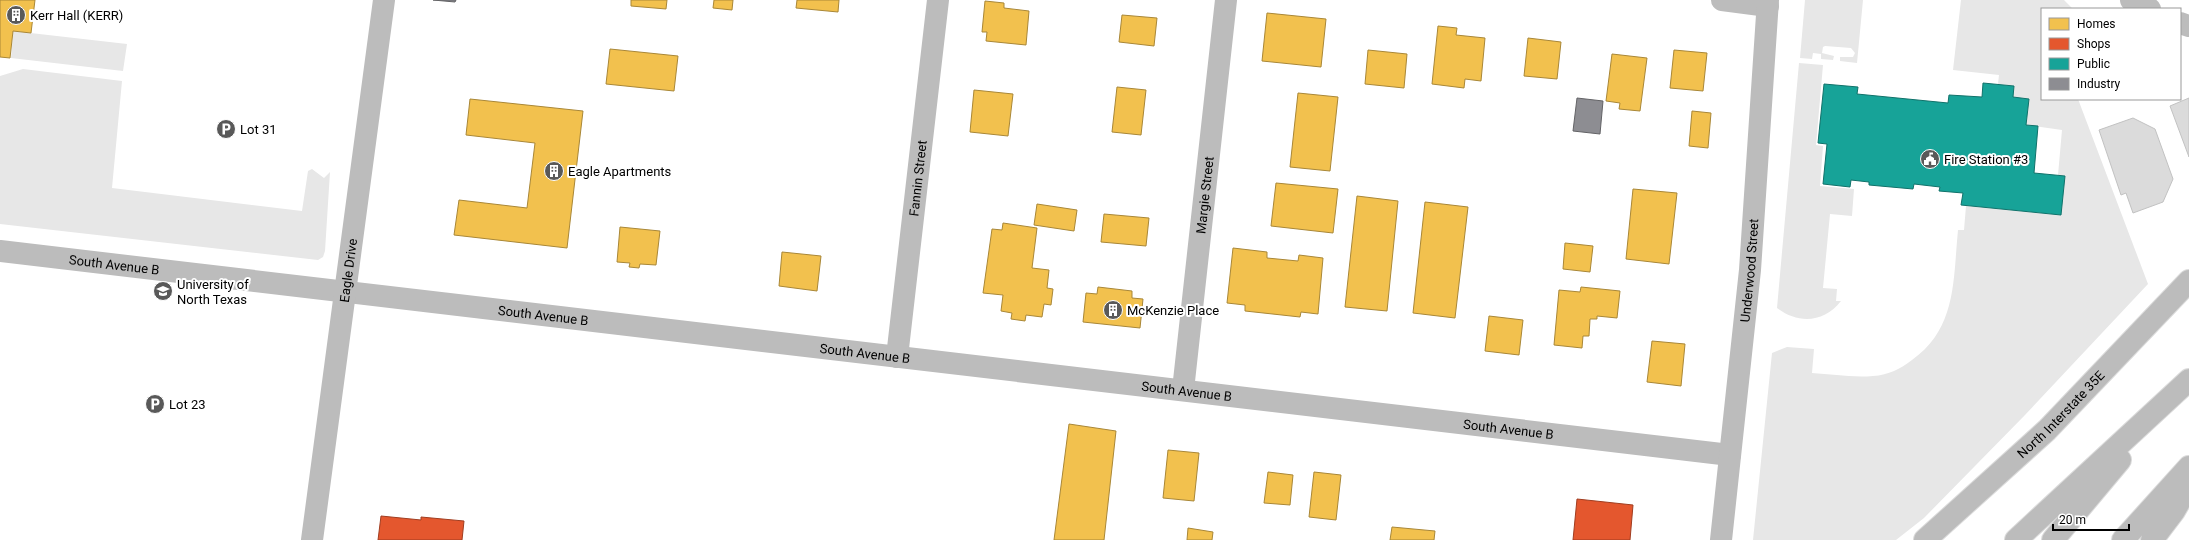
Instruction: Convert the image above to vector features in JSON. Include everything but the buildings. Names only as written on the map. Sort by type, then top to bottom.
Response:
[{"type":"main road","name":"Eagle Drive","points":[[312,540],[384,0]]},
{"type":"main road","name":"Fannin Street","points":[[897,357],[938,0]]},
{"type":"main road","name":"Margie Street","points":[[1183,390],[1226,0]]},
{"type":"main road","points":[[1722,0],[1768,3]]},
{"type":"main road","points":[[2131,0],[2148,8]]},
{"type":"main road","name":"Underwood Street","points":[[1721,540],[1750,270],[1768,3]]},
{"type":"main road","name":"South Avenue B","points":[[0,251],[1730,455]]},
{"type":"main road","name":"North Interstate 35E","points":[[1925,540],[2047,430],[2189,281]]},
{"type":"main road","points":[[2016,540],[2189,380]]},
{"type":"main road","points":[[2054,540],[2173,396]]},
{"type":"main road","points":[[2123,540],[2189,467]]},
{"type":"main road","points":[[2152,540],[2174,511],[2189,485]]},
{"type":"shaded area","points":[[1805,0],[1863,0],[1857,63],[1840,61],[1840,57],[1853,57],[1855,53],[1851,48],[1823,47],[1822,53],[1834,56],[1833,60],[1821,59],[1821,54],[1813,53],[1812,59],[1800,58]]},
{"type":"shaded area","points":[[1961,0],[2064,0],[2072,8],[2041,8],[2041,100],[2078,100],[2148,284],[2025,415],[1924,518],[1896,540],[1753,540],[1772,353],[1787,347],[1814,349],[1812,373],[1865,376],[1879,375],[1894,371],[1912,360],[1927,347],[1945,318],[1953,285],[1958,230],[1964,230],[1966,206],[2061,215],[2065,176],[2058,175],[2062,130],[2026,125],[2029,99],[2013,97],[2014,86],[1998,84],[1999,75],[1953,70]]},
{"type":"shaded area","points":[[13,31],[127,44],[123,71],[11,58]]},
{"type":"shaded area","points":[[1799,63],[1823,65],[1816,145],[1823,146],[1820,186],[1854,189],[1852,216],[1830,214],[1823,288],[1837,289],[1836,301],[1841,301],[1827,314],[1810,319],[1793,317],[1777,308]]},
{"type":"shaded area","points":[[23,69],[122,81],[112,188],[302,211],[308,171],[312,169],[324,178],[330,172],[325,251],[323,257],[318,260],[0,224],[0,76]]},
{"type":"place","name":"Kerr Hall (KERR)","points":[[16,15]]},
{"type":"place","name":"Lot 31","points":[[226,129]]},
{"type":"place","name":"Fire Station #3","points":[[1930,159]]},
{"type":"place","name":"Eagle Apartments","points":[[554,171]]},
{"type":"place","name":"University of North Texas","points":[[163,291]]},
{"type":"place","name":"McKenzie Place","points":[[1113,310]]},
{"type":"place","name":"Lot 23","points":[[155,404]]}]
